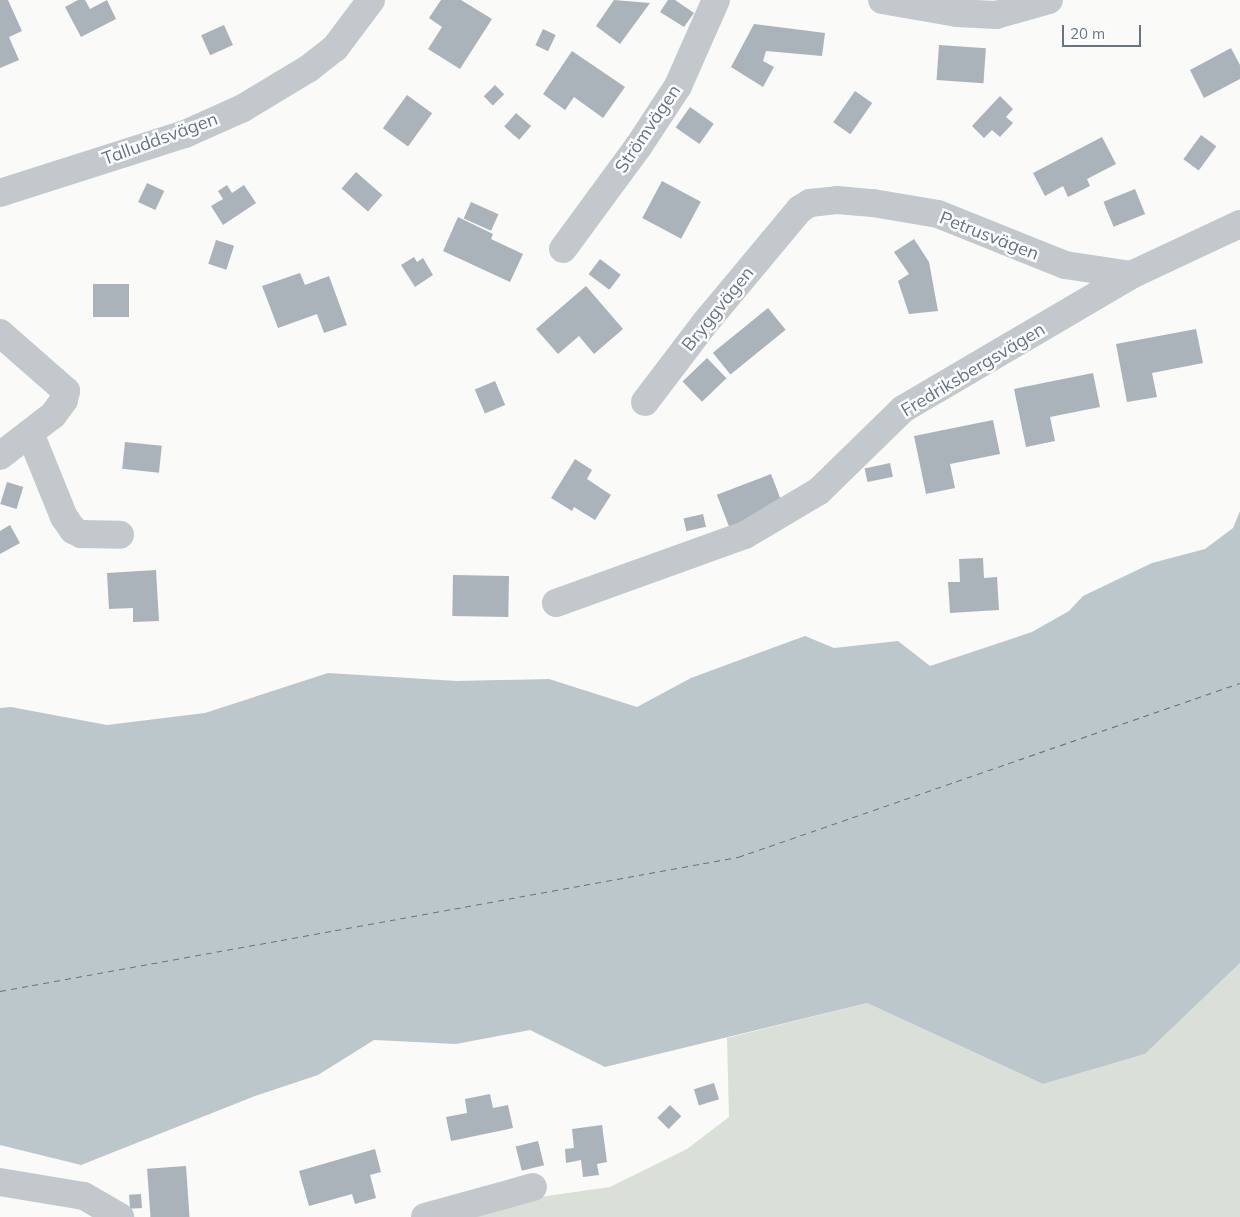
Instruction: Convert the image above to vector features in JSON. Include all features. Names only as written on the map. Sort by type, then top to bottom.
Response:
[{"type":"street","name":"Talluddsvägen","points":[[0,193],[185,134],[243,108],[308,69],[335,48],[372,0]]},
{"type":"street","name":"Strömvägen","points":[[563,249],[638,147],[678,86],[716,0]]},
{"type":"street","points":[[882,0],[980,15],[1011,13],[1049,0]]},
{"type":"street","name":"Petrusvägen","points":[[793,218],[810,203],[837,200],[873,203],[957,220],[1065,265],[1131,275]]},
{"type":"street","name":"Bryggvägen","points":[[644,402],[793,218]]},
{"type":"street","name":"Fredriksbergsvägen","points":[[556,604],[745,535],[819,492],[903,409],[1131,275],[1240,224]]},
{"type":"street","points":[[0,333],[66,391],[64,400],[53,416],[0,456]]},
{"type":"street","points":[[30,433],[64,516],[73,530],[81,534],[120,535]]},
{"type":"street","points":[[0,1182],[84,1196],[120,1217]]},
{"type":"street","points":[[425,1217],[533,1187]]},
{"type":"shaded area","points":[[1240,511],[1240,963],[1145,1054],[1043,1084],[867,1003],[605,1067],[530,1030],[456,1044],[374,1040],[318,1075],[255,1096],[81,1165],[0,1145],[0,708],[11,707],[107,725],[205,713],[328,673],[457,681],[549,679],[637,707],[691,678],[805,636],[834,648],[898,641],[930,666],[1032,632],[1069,611],[1083,596],[1152,563],[1205,549],[1233,528]]},
{"type":"shaded area","points":[[1240,963],[1240,1217],[474,1217],[540,1197],[610,1187],[687,1149],[729,1117],[727,1038],[867,1003],[1043,1084],[1145,1054]]},
{"type":"building","points":[[0,0],[8,0],[22,31],[9,37],[19,60],[0,68]]},
{"type":"building","points":[[78,0],[85,0],[90,9],[107,0],[116,19],[81,37],[65,7]]},
{"type":"building","points":[[441,0],[461,0],[492,19],[460,69],[428,49],[442,27],[429,18]]},
{"type":"building","points":[[614,0],[650,3],[620,44],[596,26]]},
{"type":"building","points":[[668,0],[675,0],[694,13],[684,27],[660,12]]},
{"type":"building","points":[[754,24],[825,33],[822,56],[766,51],[763,61],[774,67],[763,87],[731,67]]},
{"type":"building","points":[[224,25],[233,45],[210,55],[201,35]]},
{"type":"building","points":[[543,29],[556,35],[548,51],[535,45]]},
{"type":"building","points":[[939,45],[986,48],[983,83],[937,80]]},
{"type":"building","points":[[1231,48],[1240,65],[1240,79],[1204,98],[1190,70]]},
{"type":"building","points":[[572,51],[625,87],[603,118],[574,97],[565,110],[543,94]]},
{"type":"building","points":[[495,85],[504,94],[493,106],[484,96]]},
{"type":"building","points":[[855,91],[872,103],[850,134],[833,122]]},
{"type":"building","points":[[407,95],[432,113],[408,146],[383,128]]},
{"type":"building","points":[[1000,96],[1013,109],[1006,117],[1013,123],[1000,137],[992,130],[984,138],[972,126]]},
{"type":"building","points":[[690,107],[714,124],[699,144],[676,127]]},
{"type":"building","points":[[516,113],[531,126],[519,140],[504,127]]},
{"type":"building","points":[[1201,135],[1216,146],[1199,170],[1183,159]]},
{"type":"building","points":[[1102,137],[1116,164],[1087,179],[1090,186],[1068,197],[1063,186],[1045,196],[1033,173]]},
{"type":"building","points":[[356,172],[382,195],[368,212],[342,189]]},
{"type":"building","points":[[662,181],[701,202],[681,239],[642,218]]},
{"type":"building","points":[[147,183],[164,191],[155,210],[138,202]]},
{"type":"building","points":[[227,185],[232,193],[244,185],[256,203],[223,225],[211,206],[223,199],[218,191]]},
{"type":"building","points":[[1135,189],[1145,214],[1114,227],[1103,202]]},
{"type":"building","points":[[471,202],[498,214],[491,231],[464,218]]},
{"type":"building","points":[[458,217],[493,234],[491,239],[523,254],[510,282],[443,251]]},
{"type":"building","points":[[914,239],[929,262],[938,311],[909,314],[898,281],[909,274],[894,252]]},
{"type":"building","points":[[216,240],[234,246],[226,270],[208,264]]},
{"type":"building","points":[[414,257],[417,262],[423,258],[433,275],[415,287],[401,265]]},
{"type":"building","points":[[600,259],[621,275],[609,290],[589,274]]},
{"type":"building","points":[[300,273],[305,285],[329,276],[347,325],[324,333],[317,314],[278,328],[262,286]]},
{"type":"building","points":[[93,284],[129,284],[129,317],[93,317]]},
{"type":"building","points":[[586,286],[623,329],[594,354],[579,336],[558,354],[536,329]]},
{"type":"building","points":[[768,308],[786,330],[730,374],[713,353]]},
{"type":"building","points":[[1196,329],[1203,363],[1152,373],[1157,397],[1127,402],[1116,344]]},
{"type":"building","points":[[707,358],[726,378],[702,402],[683,382]]},
{"type":"building","points":[[1093,373],[1100,407],[1050,417],[1055,441],[1026,447],[1014,389]]},
{"type":"building","points":[[495,381],[505,405],[485,414],[475,390]]},
{"type":"building","points":[[993,420],[1000,454],[950,464],[955,488],[926,494],[914,436]]},
{"type":"building","points":[[125,442],[162,446],[159,473],[122,469]]},
{"type":"building","points":[[575,459],[592,470],[587,479],[611,495],[595,520],[574,507],[572,511],[551,498]]},
{"type":"building","points":[[890,463],[893,477],[867,482],[865,468]]},
{"type":"building","points":[[771,474],[784,508],[730,528],[717,495]]},
{"type":"building","points":[[7,482],[23,487],[17,509],[0,504]]},
{"type":"building","points":[[703,514],[706,527],[686,531],[684,518]]},
{"type":"building","points":[[10,525],[20,543],[0,554],[0,531]]},
{"type":"building","points":[[983,558],[984,578],[997,577],[999,610],[950,613],[948,582],[960,582],[959,559]]},
{"type":"building","points":[[156,570],[159,621],[133,622],[133,608],[109,609],[107,573]]},
{"type":"building","points":[[453,575],[509,576],[508,617],[452,616]]},
{"type":"building","points":[[714,1083],[719,1099],[699,1105],[694,1089]]},
{"type":"building","points":[[490,1094],[493,1108],[508,1105],[513,1128],[451,1141],[446,1117],[467,1113],[465,1099]]},
{"type":"building","points":[[670,1105],[681,1116],[669,1129],[657,1118]]},
{"type":"building","points":[[602,1125],[607,1162],[597,1164],[599,1175],[583,1177],[581,1160],[566,1163],[565,1149],[574,1148],[572,1129]]},
{"type":"building","points":[[538,1141],[544,1165],[522,1171],[516,1147]]},
{"type":"building","points":[[375,1149],[381,1172],[370,1175],[376,1198],[355,1204],[352,1194],[309,1206],[299,1171]]},
{"type":"building","points":[[186,1166],[190,1217],[150,1217],[147,1169]]},
{"type":"building","points":[[141,1194],[142,1208],[130,1209],[129,1195]]},
{"type":"ferry route","points":[[0,991],[738,857],[1240,683]]}]
